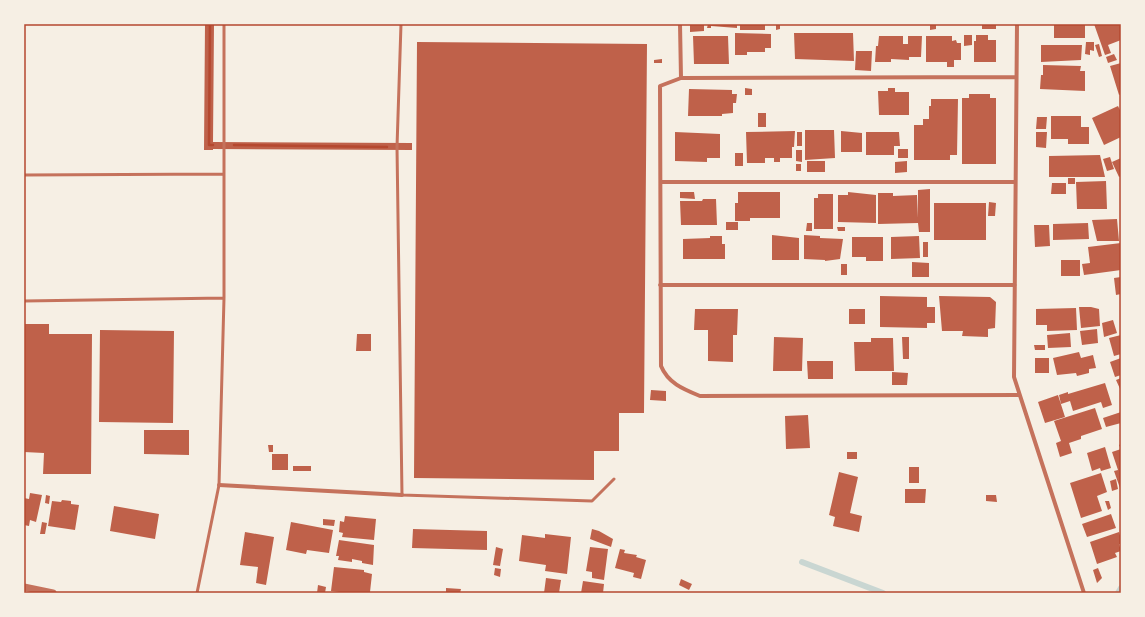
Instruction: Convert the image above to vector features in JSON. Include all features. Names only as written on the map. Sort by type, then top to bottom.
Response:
[{"type":"street","points":[[680,24],[680,78]]},
{"type":"street","points":[[1017,24],[1014,377],[1084,593]]},
{"type":"street","points":[[1016,77],[680,78],[660,86],[660,366],[664,374],[677,386],[700,396],[1019,395]]},
{"type":"street","points":[[661,182],[1015,182]]},
{"type":"street","points":[[660,285],[1015,285]]},
{"type":"street","points":[[219,485],[402,495]]},
{"type":"street","points":[[24,587],[53,593]]},
{"type":"lane","points":[[197,593],[219,485],[224,298],[224,24]]},
{"type":"lane","points":[[401,24],[398,147],[402,495],[592,501],[614,479]]},
{"type":"lane","points":[[24,175],[224,174]]},
{"type":"lane","points":[[24,301],[224,298]]},
{"type":"path","points":[[234,145],[398,147]]},
{"type":"building","points":[[205,24],[214,24],[213,142],[412,143],[412,150],[204,150]]},
{"type":"building","points":[[690,24],[704,24],[704,31],[690,32]]},
{"type":"building","points":[[708,24],[737,24],[737,28],[711,26],[711,28],[707,28]]},
{"type":"building","points":[[740,24],[765,24],[765,30],[740,30]]},
{"type":"building","points":[[776,24],[780,24],[780,29],[776,30]]},
{"type":"building","points":[[930,24],[936,24],[936,29],[930,30]]},
{"type":"building","points":[[982,24],[996,24],[996,29],[982,29]]},
{"type":"building","points":[[1054,24],[1085,24],[1085,38],[1054,38]]},
{"type":"building","points":[[1094,24],[1121,24],[1121,40],[1108,45],[1111,53],[1105,55]]},
{"type":"building","points":[[735,33],[771,34],[771,48],[765,48],[765,52],[747,52],[747,55],[735,55]]},
{"type":"building","points":[[794,33],[853,33],[854,61],[795,59]]},
{"type":"building","points":[[964,35],[972,35],[972,45],[964,46]]},
{"type":"building","points":[[976,35],[988,35],[988,40],[996,40],[996,62],[974,62],[974,41],[976,41]]},
{"type":"building","points":[[693,36],[728,36],[729,64],[694,64]]},
{"type":"building","points":[[879,36],[903,36],[903,44],[908,44],[908,36],[922,36],[921,57],[909,57],[909,60],[891,59],[891,62],[875,62],[876,46],[878,46]]},
{"type":"building","points":[[926,36],[952,36],[952,41],[956,40],[957,43],[961,43],[961,60],[954,60],[954,67],[947,67],[947,62],[926,62]]},
{"type":"building","points":[[417,42],[647,44],[644,413],[619,413],[619,451],[594,451],[594,480],[414,478]]},
{"type":"building","points":[[1086,42],[1094,42],[1094,51],[1090,50],[1090,55],[1085,54]]},
{"type":"building","points":[[1099,44],[1102,56],[1099,57],[1095,45]]},
{"type":"building","points":[[1041,45],[1082,45],[1081,60],[1041,62]]},
{"type":"building","points":[[856,51],[872,51],[871,71],[855,70]]},
{"type":"building","points":[[1114,54],[1117,60],[1108,63],[1106,57]]},
{"type":"building","points":[[662,59],[662,63],[654,63],[654,60]]},
{"type":"building","points":[[1121,63],[1121,94],[1119,95],[1110,66]]},
{"type":"building","points":[[1043,65],[1081,66],[1080,71],[1085,71],[1085,91],[1040,89],[1041,75],[1043,75]]},
{"type":"building","points":[[745,88],[752,89],[752,95],[745,95]]},
{"type":"building","points":[[888,88],[895,88],[895,92],[909,92],[909,115],[879,115],[878,91],[888,91]]},
{"type":"building","points":[[689,89],[732,90],[732,94],[737,94],[736,103],[733,103],[733,113],[722,114],[722,116],[688,116]]},
{"type":"building","points":[[969,94],[990,94],[990,98],[996,98],[996,164],[962,164],[962,98],[969,98]]},
{"type":"building","points":[[931,99],[958,99],[957,155],[950,155],[950,160],[914,160],[914,125],[923,125],[923,119],[929,119],[929,106],[931,106]]},
{"type":"building","points":[[1118,106],[1121,112],[1121,137],[1104,145],[1092,118]]},
{"type":"building","points":[[758,113],[766,113],[766,127],[758,127]]},
{"type":"building","points":[[1051,116],[1081,116],[1081,127],[1089,127],[1089,144],[1068,144],[1068,139],[1051,139]]},
{"type":"building","points":[[1037,117],[1047,117],[1046,129],[1036,129]]},
{"type":"building","points":[[805,130],[834,130],[835,158],[805,160]]},
{"type":"building","points":[[795,131],[794,147],[792,147],[792,158],[780,158],[780,162],[774,162],[774,158],[765,158],[765,163],[747,163],[746,132]]},
{"type":"building","points":[[841,131],[862,133],[862,152],[841,152]]},
{"type":"building","points":[[675,132],[720,134],[720,158],[707,158],[707,162],[675,161]]},
{"type":"building","points":[[797,132],[802,132],[802,146],[797,146]]},
{"type":"building","points":[[866,132],[899,132],[900,146],[894,146],[894,155],[866,155]]},
{"type":"building","points":[[1036,132],[1047,132],[1046,148],[1036,147]]},
{"type":"building","points":[[898,149],[908,149],[908,158],[898,158]]},
{"type":"building","points":[[796,150],[802,150],[802,162],[796,161]]},
{"type":"building","points":[[735,153],[743,153],[743,166],[735,166]]},
{"type":"building","points":[[1100,155],[1105,177],[1049,177],[1049,156]]},
{"type":"building","points":[[1110,157],[1114,169],[1107,171],[1103,159]]},
{"type":"building","points":[[1121,158],[1121,176],[1119,177],[1112,162]]},
{"type":"building","points":[[807,161],[825,161],[825,172],[807,172]]},
{"type":"building","points":[[907,161],[907,172],[895,173],[895,162]]},
{"type":"building","points":[[796,164],[801,164],[801,171],[796,171]]},
{"type":"building","points":[[1068,178],[1075,178],[1075,184],[1068,184]]},
{"type":"building","points":[[1106,181],[1107,209],[1077,209],[1076,182]]},
{"type":"building","points":[[1052,183],[1066,183],[1066,194],[1051,194]]},
{"type":"building","points":[[930,189],[930,232],[919,232],[918,223],[878,224],[878,193],[893,193],[893,196],[917,195],[918,218],[918,190]]},
{"type":"building","points":[[680,192],[694,192],[695,199],[680,198]]},
{"type":"building","points":[[738,192],[780,192],[780,218],[750,218],[750,221],[735,221],[735,203],[738,203]]},
{"type":"building","points":[[848,192],[876,195],[876,223],[838,222],[838,195],[848,195]]},
{"type":"building","points":[[818,194],[833,194],[833,229],[814,229],[814,198],[818,198]]},
{"type":"building","points":[[703,199],[716,199],[717,225],[681,225],[680,201],[702,201]]},
{"type":"building","points":[[989,202],[996,203],[995,216],[988,216]]},
{"type":"building","points":[[934,203],[986,203],[986,240],[934,240]]},
{"type":"building","points":[[1117,219],[1119,241],[1097,241],[1092,220]]},
{"type":"building","points":[[726,222],[738,222],[738,230],[726,230]]},
{"type":"building","points":[[807,223],[812,223],[812,231],[806,231]]},
{"type":"building","points":[[1088,223],[1089,239],[1053,240],[1053,224]]},
{"type":"building","points":[[1034,225],[1049,225],[1050,246],[1035,247]]},
{"type":"building","points":[[837,227],[845,227],[845,231],[838,231]]},
{"type":"building","points":[[772,235],[799,238],[799,260],[772,260]]},
{"type":"building","points":[[804,235],[820,236],[820,238],[843,239],[840,259],[825,261],[804,259]]},
{"type":"building","points":[[710,236],[722,236],[722,244],[725,244],[725,259],[683,259],[683,239],[710,238]]},
{"type":"building","points":[[919,236],[920,258],[891,259],[891,237]]},
{"type":"building","points":[[852,237],[883,237],[883,261],[866,261],[866,257],[852,257]]},
{"type":"building","points":[[923,242],[928,242],[928,257],[923,257]]},
{"type":"building","points":[[1121,243],[1121,270],[1084,275],[1082,264],[1090,263],[1088,247]]},
{"type":"building","points":[[1061,260],[1080,260],[1080,276],[1061,276]]},
{"type":"building","points":[[912,262],[929,263],[929,277],[912,277]]},
{"type":"building","points":[[841,264],[847,264],[847,275],[841,275]]},
{"type":"building","points":[[1121,277],[1121,294],[1116,295],[1114,278]]},
{"type":"building","points":[[880,296],[927,297],[927,307],[935,307],[935,323],[927,323],[927,328],[880,327]]},
{"type":"building","points":[[939,296],[990,297],[996,302],[995,328],[988,329],[988,337],[962,336],[963,331],[942,331]]},
{"type":"building","points":[[1079,307],[1099,309],[1100,326],[1081,328]]},
{"type":"building","points":[[1076,308],[1077,330],[1047,331],[1047,325],[1036,325],[1036,309]]},
{"type":"building","points":[[695,309],[738,309],[737,335],[733,335],[733,362],[708,361],[708,330],[694,330]]},
{"type":"building","points":[[849,309],[865,309],[865,324],[849,324]]},
{"type":"building","points":[[1113,320],[1117,333],[1104,337],[1102,323]]},
{"type":"building","points":[[24,324],[49,324],[49,334],[92,334],[91,474],[43,474],[44,453],[24,452]]},
{"type":"building","points":[[1097,329],[1098,343],[1082,345],[1080,331]]},
{"type":"building","points":[[100,330],[174,331],[173,423],[99,422]]},
{"type":"building","points":[[1070,333],[1071,347],[1048,348],[1047,335]]},
{"type":"building","points":[[357,334],[371,334],[371,351],[356,351]]},
{"type":"building","points":[[1121,335],[1121,354],[1114,356],[1109,338]]},
{"type":"building","points":[[774,337],[803,338],[802,371],[773,371]]},
{"type":"building","points":[[902,337],[909,337],[909,359],[903,359]]},
{"type":"building","points":[[871,338],[893,338],[894,371],[855,371],[854,342],[871,342]]},
{"type":"building","points":[[1034,345],[1045,345],[1045,350],[1035,350]]},
{"type":"building","points":[[1079,352],[1081,358],[1093,355],[1096,368],[1089,369],[1089,373],[1077,376],[1076,373],[1057,375],[1053,358]]},
{"type":"building","points":[[1035,358],[1049,358],[1049,373],[1035,373]]},
{"type":"building","points":[[1121,358],[1121,375],[1115,377],[1110,362]]},
{"type":"building","points":[[807,361],[833,361],[833,379],[808,379]]},
{"type":"building","points":[[892,372],[908,373],[907,385],[892,385]]},
{"type":"building","points":[[1121,378],[1121,391],[1116,380]]},
{"type":"building","points":[[1105,383],[1112,405],[1103,408],[1101,402],[1073,411],[1070,401],[1061,404],[1059,395],[1068,392],[1068,394]]},
{"type":"building","points":[[651,390],[666,391],[666,401],[650,400]]},
{"type":"building","points":[[1058,395],[1065,417],[1045,423],[1038,402]]},
{"type":"building","points":[[1095,408],[1102,429],[1081,436],[1081,439],[1069,443],[1072,453],[1060,457],[1056,443],[1061,441],[1054,421]]},
{"type":"building","points":[[1121,412],[1121,423],[1106,427],[1103,418]]},
{"type":"building","points":[[808,415],[810,448],[786,449],[785,416]]},
{"type":"building","points":[[144,430],[189,430],[189,455],[144,454]]},
{"type":"building","points":[[268,445],[273,445],[273,452],[269,452]]},
{"type":"building","points":[[1105,447],[1111,468],[1101,471],[1100,468],[1092,471],[1087,453]]},
{"type":"building","points":[[1121,449],[1121,491],[1114,471],[1118,470],[1112,452]]},
{"type":"building","points":[[847,452],[857,452],[857,459],[847,459]]},
{"type":"building","points":[[272,454],[288,454],[288,470],[272,470]]},
{"type":"building","points":[[293,466],[311,466],[311,471],[293,471]]},
{"type":"building","points":[[909,467],[919,467],[919,483],[909,483]]},
{"type":"building","points":[[839,472],[858,477],[850,513],[862,516],[859,532],[833,526],[835,517],[829,515]]},
{"type":"building","points":[[1101,473],[1107,492],[1097,496],[1102,511],[1081,518],[1070,483]]},
{"type":"building","points":[[1116,479],[1118,489],[1112,491],[1110,481]]},
{"type":"building","points":[[905,489],[926,489],[925,503],[905,503]]},
{"type":"building","points":[[30,493],[42,495],[36,522],[30,520],[29,526],[24,525],[24,498],[29,499]]},
{"type":"building","points":[[46,495],[50,496],[49,504],[45,503]]},
{"type":"building","points":[[986,495],[996,495],[997,502],[986,501]]},
{"type":"building","points":[[62,500],[71,501],[71,504],[79,505],[75,530],[48,526],[52,501],[61,502]]},
{"type":"building","points":[[1105,501],[1109,501],[1111,508],[1108,510]]},
{"type":"building","points":[[114,506],[159,514],[155,539],[110,531]]},
{"type":"building","points":[[1111,514],[1116,528],[1087,537],[1082,524]]},
{"type":"building","points":[[345,516],[376,519],[374,540],[342,537],[343,533],[339,532],[340,521],[344,522]]},
{"type":"building","points":[[323,519],[335,520],[334,526],[323,525]]},
{"type":"building","points":[[42,522],[47,523],[45,534],[40,534]]},
{"type":"building","points":[[291,522],[333,530],[329,553],[307,550],[306,554],[286,550]]},
{"type":"building","points":[[413,529],[487,531],[487,550],[412,548]]},
{"type":"building","points":[[592,529],[599,531],[613,539],[611,547],[590,539]]},
{"type":"building","points":[[245,532],[274,537],[266,585],[256,583],[258,567],[240,565]]},
{"type":"building","points":[[1119,532],[1121,544],[1119,544],[1121,551],[1115,553],[1117,557],[1097,564],[1090,542]]},
{"type":"building","points":[[545,534],[571,537],[567,574],[545,571],[546,565],[519,561],[522,535],[545,538]]},
{"type":"building","points":[[339,540],[374,545],[373,565],[352,559],[352,562],[338,560],[339,556],[336,556]]},
{"type":"building","points":[[496,547],[503,549],[500,566],[493,565]]},
{"type":"building","points":[[590,547],[608,549],[604,580],[592,578],[592,572],[586,571]]},
{"type":"building","points":[[620,549],[625,550],[624,553],[637,555],[636,557],[646,560],[641,579],[633,577],[634,573],[615,568]]},
{"type":"building","points":[[334,567],[364,570],[364,572],[372,574],[370,592],[347,593],[331,591]]},
{"type":"building","points":[[495,568],[501,569],[500,577],[494,575]]},
{"type":"building","points":[[1098,568],[1102,578],[1097,583],[1093,570]]},
{"type":"building","points":[[546,578],[561,580],[559,593],[544,593]]},
{"type":"building","points":[[681,579],[692,584],[689,590],[679,585]]},
{"type":"building","points":[[583,581],[604,584],[603,593],[581,593]]},
{"type":"building","points":[[318,585],[326,587],[325,593],[317,593]]},
{"type":"building","points":[[446,588],[461,589],[460,593],[446,592]]},
{"type":"waterway","points":[[802,562],[883,593]]},
{"type":"waterway","points":[[1118,593],[1121,588]]}]
